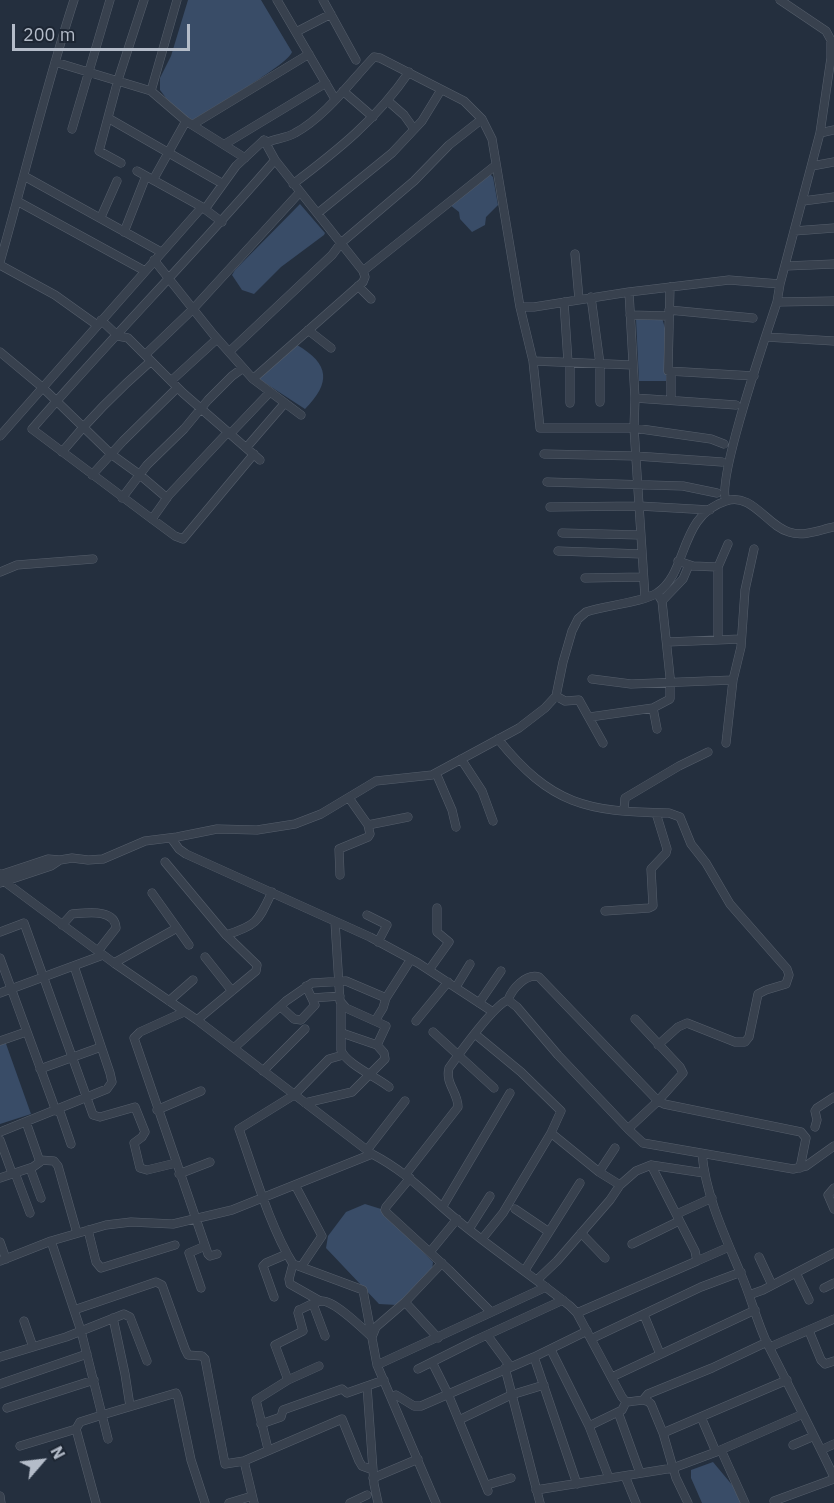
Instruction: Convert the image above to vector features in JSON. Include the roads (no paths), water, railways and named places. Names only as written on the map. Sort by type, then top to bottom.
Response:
[{"type":"street","points":[[74,0],[0,263],[99,322],[118,336],[128,338],[200,409],[261,460]]},
{"type":"street","points":[[72,129],[110,0]]},
{"type":"street","points":[[121,163],[99,151],[118,80],[144,0]]},
{"type":"street","points":[[151,91],[174,0]]},
{"type":"street","points":[[277,0],[335,99]]},
{"type":"street","points":[[323,0],[356,60]]},
{"type":"street","points":[[726,501],[723,493],[728,462],[777,302],[830,88],[831,40],[826,31],[780,0]]},
{"type":"street","points":[[296,33],[331,14]]},
{"type":"street","points":[[124,232],[149,178],[189,123],[309,54]]},
{"type":"street","points":[[0,436],[245,158],[264,140],[295,134],[312,121],[374,57],[409,72],[464,101],[482,119],[492,139],[520,307],[533,361],[540,428],[634,428],[711,439],[724,444]]},
{"type":"street","points":[[55,62],[151,91],[189,123],[245,158]]},
{"type":"street","points":[[293,184],[328,158],[373,117],[409,72]]},
{"type":"street","points":[[225,144],[326,83]]},
{"type":"street","points":[[318,213],[392,153],[422,121],[441,90]]},
{"type":"street","points":[[343,91],[373,117]]},
{"type":"street","points":[[388,101],[404,115],[414,129]]},
{"type":"street","points":[[108,117],[223,184]]},
{"type":"street","points":[[229,352],[332,255],[340,243],[414,181],[449,144],[482,119]]},
{"type":"street","points":[[820,133],[834,130]]},
{"type":"street","points":[[253,379],[358,286],[365,277],[363,271],[275,160],[264,140]]},
{"type":"street","points":[[254,454],[183,539],[175,536],[122,498],[32,429],[222,222],[275,160]]},
{"type":"street","points":[[812,166],[834,162]]},
{"type":"street","points":[[363,271],[496,165]]},
{"type":"street","points":[[136,171],[203,208],[222,222]]},
{"type":"street","points":[[24,177],[101,217],[161,252]]},
{"type":"street","points":[[101,217],[117,181]]},
{"type":"street","points":[[62,452],[300,192]]},
{"type":"street","points":[[803,201],[834,197]]},
{"type":"street","points":[[17,201],[145,271]]},
{"type":"street","points":[[794,231],[834,228]]},
{"type":"street","points":[[575,254],[579,299]]},
{"type":"street","points":[[154,261],[217,339],[253,379],[301,415]]},
{"type":"street","points":[[786,266],[834,264]]},
{"type":"street","points":[[520,307],[729,280],[780,284]]},
{"type":"street","points":[[358,286],[371,299]]},
{"type":"street","points":[[670,287],[667,370],[670,373],[671,400]]},
{"type":"street","points":[[629,292],[635,398],[634,428],[645,597]]},
{"type":"street","points":[[591,297],[600,364],[600,402]]},
{"type":"street","points":[[564,302],[570,404]]},
{"type":"street","points":[[777,302],[834,302]]},
{"type":"street","points":[[630,315],[669,313],[753,318]]},
{"type":"street","points":[[308,330],[331,348]]},
{"type":"street","points":[[766,337],[834,341]]},
{"type":"street","points":[[92,475],[217,339]]},
{"type":"street","points":[[0,352],[42,387],[111,454],[167,498]]},
{"type":"street","points":[[533,361],[633,365]]},
{"type":"street","points":[[122,498],[200,409],[232,376],[243,368]]},
{"type":"street","points":[[670,373],[754,376]]},
{"type":"street","points":[[152,519],[167,498],[270,392]]},
{"type":"street","points":[[635,398],[736,405]]},
{"type":"street","points":[[246,447],[285,404]]},
{"type":"street","points":[[543,454],[636,456],[722,462]]},
{"type":"street","points":[[548,482],[638,483],[682,486],[717,493]]},
{"type":"street","points":[[175,844],[217,828],[257,830],[310,820],[376,781],[419,777],[439,779],[461,759],[498,740],[532,718],[556,696],[567,647],[578,619],[586,612],[598,608],[657,593],[668,581],[692,530],[710,510],[726,501],[748,503],[773,524],[791,533],[803,534],[834,527]]},
{"type":"street","points":[[550,507],[639,506],[710,510]]},
{"type":"street","points":[[562,533],[641,535]]},
{"type":"street","points":[[718,640],[718,567],[728,544]]},
{"type":"street","points":[[726,743],[733,680],[741,639],[745,590],[754,549]]},
{"type":"street","points":[[558,551],[642,554]]},
{"type":"street","points":[[0,572],[17,565],[93,559]]},
{"type":"street","points":[[678,561],[689,565],[718,567]]},
{"type":"street","points":[[662,601],[683,579],[689,565]]},
{"type":"street","points":[[585,578],[644,577]]},
{"type":"street","points":[[590,717],[652,708],[670,699],[662,601],[657,593]]},
{"type":"street","points":[[667,642],[741,639]]},
{"type":"street","points":[[592,680],[631,684],[733,680]]},
{"type":"street","points":[[556,696],[565,701],[579,700],[603,743]]},
{"type":"street","points":[[652,708],[657,729]]},
{"type":"street","points":[[498,740],[529,774],[555,793],[593,807],[676,814],[680,817],[691,844],[706,863],[730,904],[783,963],[789,975],[786,984],[758,994],[749,1037],[745,1042],[735,1042],[687,1023],[678,1027],[658,1045]]},
{"type":"street","points":[[624,810],[625,798],[679,766],[708,752]]},
{"type":"street","points":[[461,759],[482,791],[494,821]]},
{"type":"street","points":[[439,779],[452,810],[456,827]]},
{"type":"street","points":[[340,875],[339,849],[368,837],[370,834],[368,825],[349,798]]},
{"type":"street","points":[[605,911],[653,906],[651,868],[666,854],[667,849],[656,813]]},
{"type":"street","points":[[368,825],[408,817]]},
{"type":"street","points":[[2,879],[60,860],[103,859],[145,841],[175,844],[411,959],[493,1012]]},
{"type":"street","points":[[165,862],[226,935],[258,965],[256,971],[196,1020]]},
{"type":"street","points":[[2,879],[62,926],[234,1048],[370,1152],[407,1176],[469,1229],[525,1270],[577,1313],[626,1402],[624,1408],[618,1412],[589,1426]]},
{"type":"street","points":[[226,935],[242,930],[257,921],[272,892]]},
{"type":"street","points":[[152,893],[189,945]]},
{"type":"street","points":[[429,970],[449,942],[437,932],[437,908]]},
{"type":"street","points":[[0,993],[74,966],[101,953],[116,928],[116,922],[105,913],[72,914],[62,926]]},
{"type":"street","points":[[367,915],[387,925],[378,942]]},
{"type":"street","points":[[335,922],[341,1050],[347,1061],[389,1087]]},
{"type":"street","points":[[0,932],[24,923],[91,1112],[96,1117],[132,1106],[137,1109],[145,1132],[134,1143],[139,1164],[143,1170],[176,1162]]},
{"type":"street","points":[[114,963],[177,928]]},
{"type":"street","points":[[205,957],[232,991]]},
{"type":"street","points":[[0,958],[40,1069],[71,1143]]},
{"type":"street","points":[[375,1021],[384,1008],[386,998],[411,959]]},
{"type":"street","points":[[456,987],[470,964]]},
{"type":"street","points":[[0,1132],[87,1099],[107,1089],[112,1082],[74,966]]},
{"type":"street","points":[[479,1003],[501,971]]},
{"type":"street","points":[[491,1312],[385,1210],[458,1107],[458,1100],[447,1077],[449,1068],[493,1012],[508,1000],[513,990],[529,977],[534,975],[539,977],[658,1101],[801,1132],[806,1138],[800,1168]]},
{"type":"street","points":[[169,1001],[193,980]]},
{"type":"street","points":[[234,1048],[306,986],[317,982],[346,981],[386,998]]},
{"type":"street","points":[[416,1021],[448,982]]},
{"type":"street","points":[[281,1007],[298,1021],[315,1005],[306,986]]},
{"type":"street","points":[[312,998],[340,1000],[375,1021],[385,1024],[386,1027],[377,1045]]},
{"type":"street","points":[[508,1000],[643,1143],[784,1169],[800,1168],[834,1146]]},
{"type":"street","points":[[184,1012],[140,1032],[134,1038],[205,1246],[210,1256],[217,1254]]},
{"type":"street","points":[[628,1129],[683,1073],[635,1019]]},
{"type":"street","points":[[263,1071],[305,1029]]},
{"type":"street","points":[[0,1041],[26,1032]]},
{"type":"street","points":[[433,1032],[494,1088]]},
{"type":"street","points":[[305,1103],[352,1092],[385,1059],[384,1053],[377,1045],[342,1033]]},
{"type":"street","points":[[476,1034],[521,1072],[561,1111],[551,1133],[503,1213],[483,1239]]},
{"type":"street","points":[[40,1069],[101,1047]]},
{"type":"street","points":[[343,1055],[329,1059],[294,1095],[239,1129],[287,1254],[297,1265],[363,1290],[377,1365],[436,1503]]},
{"type":"street","points":[[157,1110],[201,1091]]},
{"type":"street","points":[[443,1206],[510,1093]]},
{"type":"street","points":[[815,1127],[817,1107],[834,1097]]},
{"type":"street","points":[[0,1242],[3,1260],[51,1241],[88,1230],[131,1222],[162,1224],[232,1210],[370,1152],[405,1101]]},
{"type":"street","points":[[26,1122],[40,1160]]},
{"type":"street","points":[[551,1133],[599,1172],[620,1185]]},
{"type":"street","points":[[0,1140],[30,1213]]},
{"type":"street","points":[[599,1172],[615,1148]]},
{"type":"street","points":[[702,1154],[704,1173],[729,1247],[769,1345],[834,1478],[774,1501]]},
{"type":"street","points":[[0,1178],[37,1165],[40,1160]]},
{"type":"street","points":[[40,1160],[54,1161],[58,1166],[77,1233]]},
{"type":"street","points":[[180,1174],[210,1162]]},
{"type":"street","points":[[537,1280],[558,1261],[620,1185],[636,1171],[651,1165],[704,1173]]},
{"type":"street","points":[[651,1165],[697,1254],[697,1261]]},
{"type":"street","points":[[30,1168],[41,1198]]},
{"type":"street","points":[[525,1270],[580,1184]]},
{"type":"street","points":[[295,1185],[322,1236],[297,1265],[289,1279],[290,1284],[316,1303],[325,1336]]},
{"type":"street","points":[[834,1188],[828,1195],[834,1209]]},
{"type":"street","points":[[469,1229],[490,1196]]},
{"type":"street","points":[[632,1244],[712,1198]]},
{"type":"street","points":[[515,1209],[549,1232]]},
{"type":"street","points":[[430,1252],[457,1219]]},
{"type":"street","points":[[88,1230],[96,1262],[101,1268],[175,1245]]},
{"type":"street","points":[[580,1233],[605,1258]]},
{"type":"street","points":[[51,1241],[81,1331],[108,1439]]},
{"type":"street","points":[[201,1288],[189,1253],[205,1246]]},
{"type":"street","points":[[577,1313],[729,1247]]},
{"type":"street","points":[[274,1297],[263,1266],[287,1254]]},
{"type":"street","points":[[749,1294],[834,1254]]},
{"type":"street","points":[[759,1257],[772,1285]]},
{"type":"street","points":[[372,1337],[376,1328],[405,1302],[442,1263]]},
{"type":"street","points":[[391,1397],[396,1395],[414,1406],[421,1406],[507,1367],[644,1314],[701,1287],[741,1272]]},
{"type":"street","points":[[796,1273],[809,1300]]},
{"type":"street","points":[[74,1310],[156,1282],[162,1286],[188,1355],[202,1356],[205,1359],[225,1464],[244,1461],[342,1419],[359,1461],[373,1474]]},
{"type":"street","points":[[824,1288],[834,1283]]},
{"type":"street","points":[[377,1365],[546,1287]]},
{"type":"street","points":[[418,1369],[563,1300]]},
{"type":"street","points":[[288,1380],[275,1345],[301,1333],[303,1328],[298,1312],[325,1301],[338,1308],[372,1337]]},
{"type":"street","points":[[405,1302],[438,1338]]},
{"type":"street","points":[[612,1377],[755,1310]]},
{"type":"street","points":[[0,1357],[81,1331],[123,1314],[130,1317],[147,1360]]},
{"type":"street","points":[[644,1314],[660,1354]]},
{"type":"street","points":[[113,1318],[130,1406]]},
{"type":"street","points":[[643,1400],[648,1394],[834,1319]]},
{"type":"street","points":[[24,1321],[33,1347]]},
{"type":"street","points":[[809,1330],[821,1360],[825,1364],[834,1361]]},
{"type":"street","points":[[487,1335],[507,1367],[540,1503]]},
{"type":"street","points":[[551,1350],[589,1426],[609,1478]]},
{"type":"street","points":[[0,1384],[87,1354]]},
{"type":"street","points":[[534,1357],[577,1484]]},
{"type":"street","points":[[432,1362],[448,1394],[487,1488],[512,1478]]},
{"type":"street","points":[[268,1449],[256,1400],[288,1380],[320,1366]]},
{"type":"street","points":[[7,1408],[94,1380]]},
{"type":"street","points":[[261,1424],[281,1417],[283,1410],[342,1389],[347,1393],[384,1380]]},
{"type":"street","points":[[663,1433],[787,1380]]},
{"type":"street","points":[[459,1420],[512,1395],[544,1385]]},
{"type":"street","points":[[367,1386],[373,1474],[378,1503]]},
{"type":"street","points":[[20,1446],[76,1429],[80,1422],[173,1392],[178,1395],[190,1460],[205,1503]]},
{"type":"street","points":[[626,1402],[643,1400],[651,1404],[688,1503]]},
{"type":"street","points":[[618,1412],[640,1473]]},
{"type":"street","points":[[536,1490],[673,1468],[719,1451],[803,1414]]},
{"type":"street","points":[[702,1417],[746,1503]]},
{"type":"street","points":[[76,1429],[96,1503]]},
{"type":"street","points":[[793,1444],[814,1436]]},
{"type":"street","points":[[821,1450],[834,1444]]},
{"type":"street","points":[[373,1474],[418,1460]]},
{"type":"street","points":[[229,1503],[253,1499],[244,1461]]},
{"type":"street","points":[[625,1476],[636,1503]]},
{"type":"street","points":[[350,1503],[367,1495]]},
{"type":"water","points":[[188,0],[261,0],[292,52],[263,77],[193,120],[189,119],[160,90],[160,78],[171,56]]},
{"type":"water","points":[[490,174],[493,177],[498,205],[486,217],[485,225],[472,232],[460,219],[459,212],[450,205]]},
{"type":"water","points":[[300,204],[325,233],[324,235],[281,267],[254,294],[242,290],[232,275],[235,270]]},
{"type":"water","points":[[662,318],[667,335],[666,381],[639,381],[636,319]]},
{"type":"water","points":[[297,345],[316,359],[323,374],[323,382],[319,391],[305,409],[259,379],[280,357]]},
{"type":"water","points":[[5,1041],[31,1114],[0,1124],[0,1043]]},
{"type":"water","points":[[365,1204],[381,1209],[433,1262],[432,1270],[397,1305],[379,1304],[326,1248],[328,1236],[346,1212]]},
{"type":"water","points":[[713,1462],[733,1486],[741,1503],[702,1503],[691,1478],[691,1470]]}]
